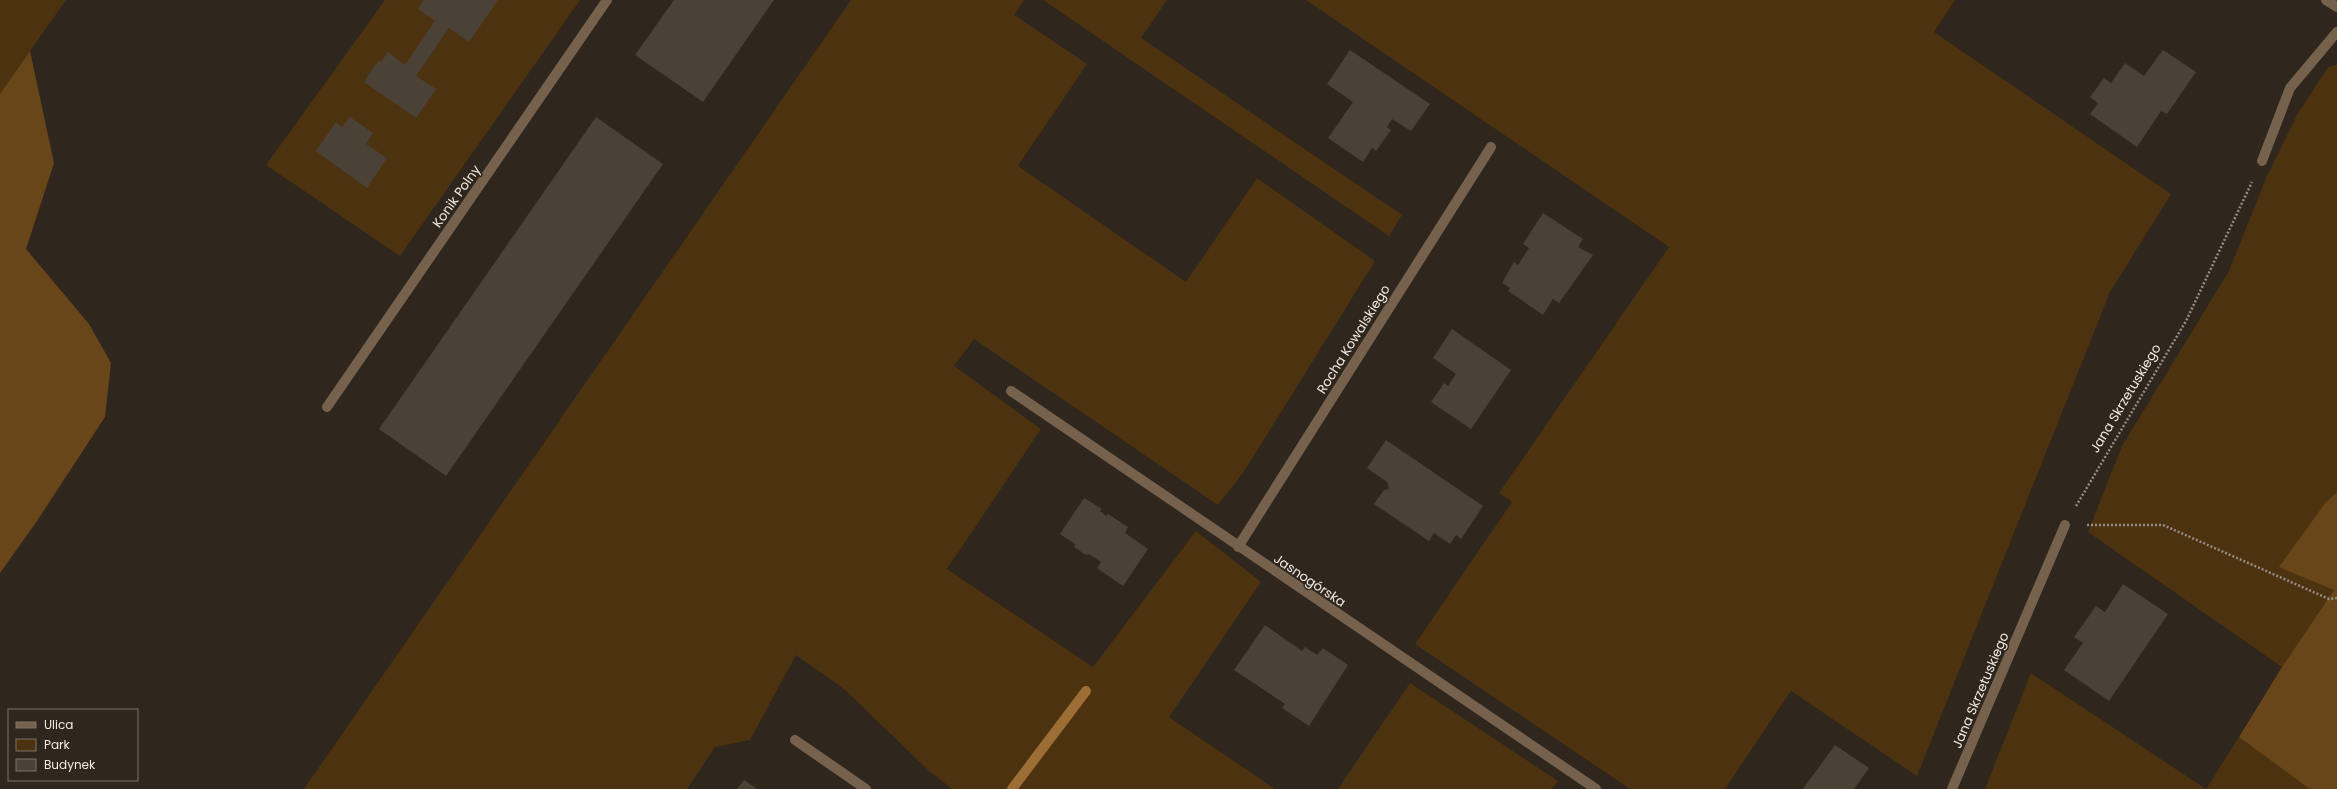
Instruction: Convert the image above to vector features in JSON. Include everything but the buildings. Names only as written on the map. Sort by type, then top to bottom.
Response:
[{"type":"street","name":"Konik Polny","points":[[326,407],[607,0]]},
{"type":"street","points":[[2326,0],[2337,7]]},
{"type":"street","points":[[2262,161],[2290,88],[2337,32]]},
{"type":"street","name":"Rocha Kowalskiego","points":[[1238,547],[1491,146]]},
{"type":"street","name":"Jasnogórska","points":[[1012,392],[1596,789]]},
{"type":"street","name":"Jana Skrzetuskiego","points":[[1952,789],[2065,525]]},
{"type":"street","points":[[795,740],[866,789]]},
{"type":"path","name":"Jana Skrzetuskiego","points":[[2065,525],[2186,321],[2262,161]]},
{"type":"path","points":[[2065,525],[2163,525],[2329,599],[2337,598]]},
{"type":"green space","points":[[0,0],[66,0],[0,94]]},
{"type":"green space","points":[[385,0],[580,0],[400,256],[266,165]]},
{"type":"green space","points":[[851,0],[1024,0],[1014,15],[1087,64],[1018,166],[1186,282],[1257,178],[1375,261],[1243,473],[1218,505],[974,339],[954,366],[1041,429],[947,569],[1093,667],[1196,531],[1261,582],[1169,717],[1275,789],[952,789],[928,770],[844,689],[796,655],[750,740],[715,747],[687,789],[304,789]]},
{"type":"green space","points":[[1043,0],[1167,0],[1141,38],[1402,215],[1389,236]]},
{"type":"green space","points":[[1306,0],[1955,0],[1934,32],[2171,194],[2110,292],[1917,776],[1791,691],[1725,789],[1630,789],[1415,644],[1512,502],[1499,493],[1669,247]]},
{"type":"green space","points":[[2337,65],[2337,492],[2326,502],[2334,590],[2282,667],[2088,532],[2122,446],[2229,271],[2267,176],[2297,115],[2328,67]]},
{"type":"green space","points":[[2031,673],[2206,789],[1985,789]]},
{"type":"green space","points":[[1410,683],[1558,781],[1552,789],[1338,789]]},
{"type":"green space","points":[[2239,737],[2311,789],[2206,789]]},
{"type":"shaded area","points":[[30,51],[54,163],[26,249],[89,324],[111,363],[105,417],[37,521],[0,573],[0,94]]},
{"type":"shaded area","points":[[2337,492],[2337,789],[2311,789],[2239,737],[2282,667],[2334,590],[2279,567],[2326,502]]},
{"type":"waterway","points":[[1012,789],[1086,691]]}]
